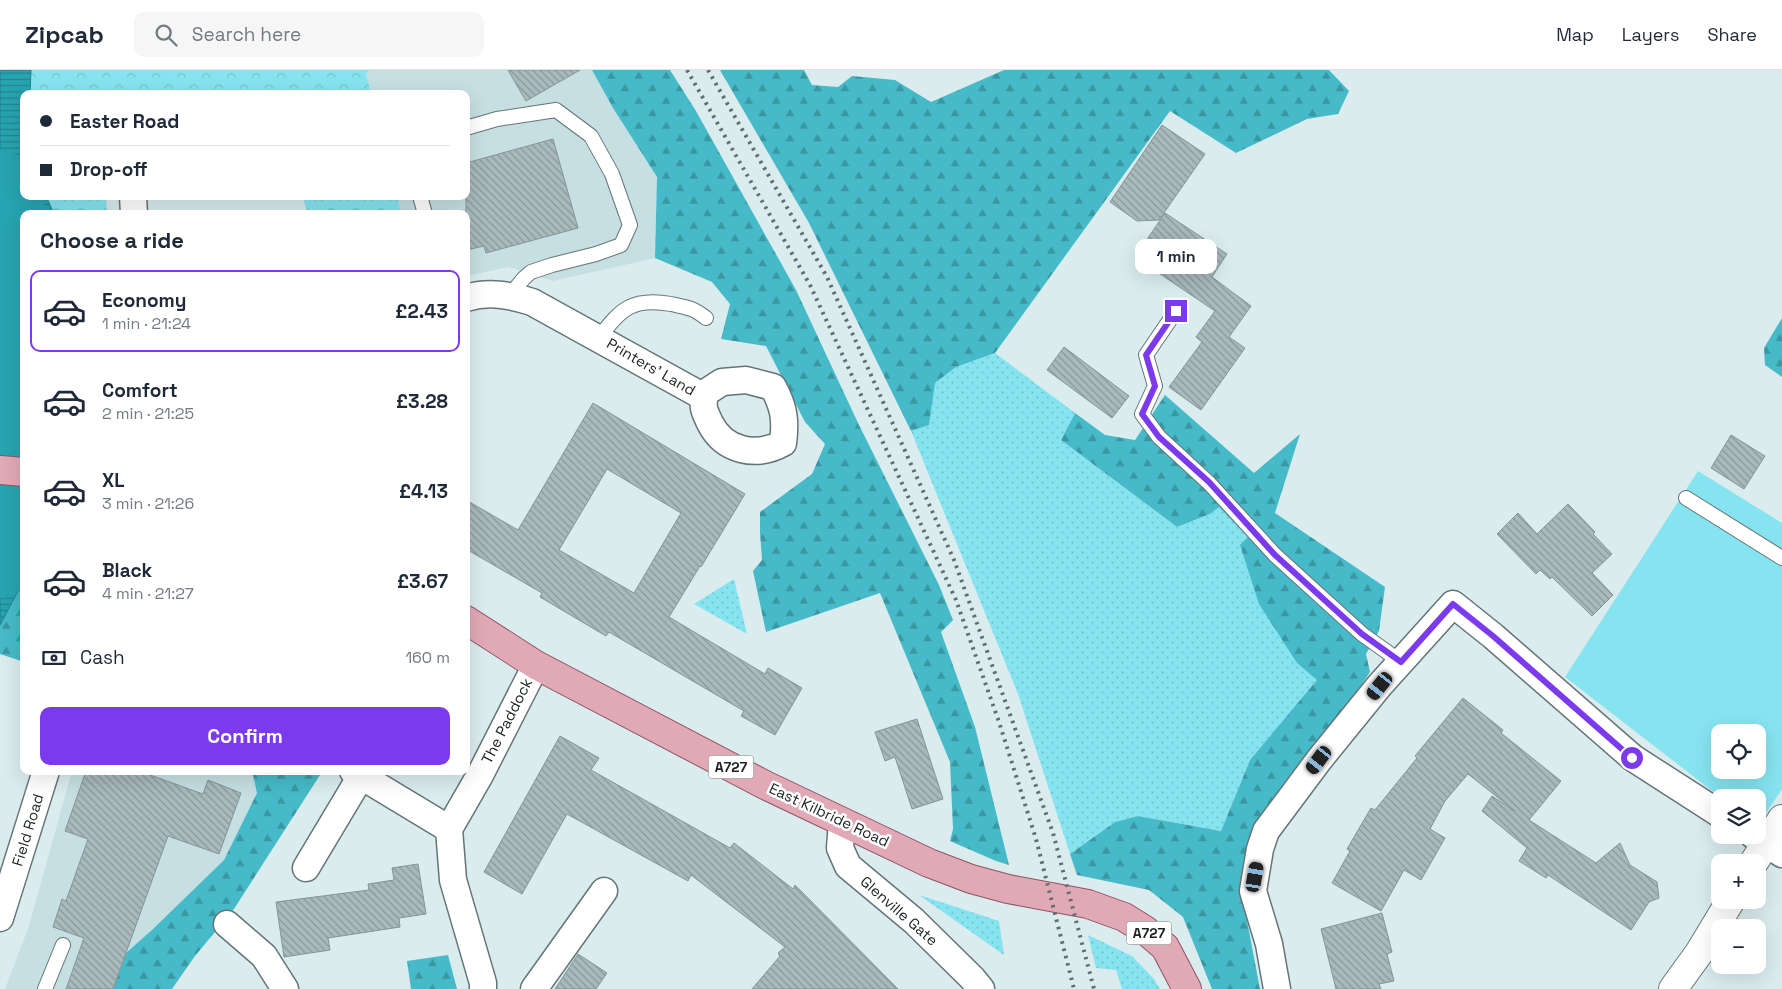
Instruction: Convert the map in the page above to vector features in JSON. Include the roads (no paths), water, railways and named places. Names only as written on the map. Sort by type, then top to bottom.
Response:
[{"type":"main road","points":[[0,470],[20,472]]},
{"type":"main road","name":"East Kilbride Road","points":[[470,623],[536,665],[765,785],[929,862],[971,878],[1008,889],[1088,904],[1124,917],[1145,930],[1165,947],[1187,989]]},
{"type":"main road","points":[[1763,849],[1782,819]]},
{"type":"main road","points":[[1673,989],[1700,953],[1726,909]]},
{"type":"street","name":"Printers' Land","points":[[470,297],[480,294],[510,295],[532,302],[704,397]]},
{"type":"street","points":[[1277,989],[1269,944],[1253,891],[1260,850],[1266,831],[1319,760],[1401,662],[1453,604],[1493,636],[1632,758],[1711,808]]},
{"type":"street","name":"The Paddock","points":[[449,829],[480,775],[536,665]]},
{"type":"street","name":"Field Road","points":[[0,918],[45,775]]},
{"type":"street","points":[[306,868],[356,775]]},
{"type":"street","points":[[360,775],[449,829],[452,880],[483,983],[483,989]]},
{"type":"street","name":"Glenville Gate","points":[[842,822],[840,848],[848,866],[914,921],[981,989]]},
{"type":"street","points":[[534,989],[604,891]]},
{"type":"street","points":[[227,924],[264,956],[285,989]]},
{"type":"lane","points":[[470,127],[497,119],[556,110],[591,136],[612,174],[630,225],[621,245],[532,272],[524,278],[510,295]]},
{"type":"lane","name":"Printers' Land","points":[[599,338],[614,317],[638,303],[653,301],[694,309],[706,318]]},
{"type":"lane","points":[[1176,311],[1146,355],[1155,386],[1142,414],[1159,437],[1209,482],[1275,555],[1362,634],[1401,662]]},
{"type":"lane","points":[[1686,498],[1782,558]]},
{"type":"lane","points":[[45,989],[63,945]]},
{"type":"waterway","points":[[0,180],[17,218],[20,282]]},
{"type":"waterway","points":[[0,568],[2,564],[20,378]]},
{"type":"railway","points":[[687,70],[810,285],[956,600],[999,722],[1036,839],[1074,989]]},
{"type":"railway","points":[[708,70],[827,277],[954,560],[1053,833],[1094,989]]}]
